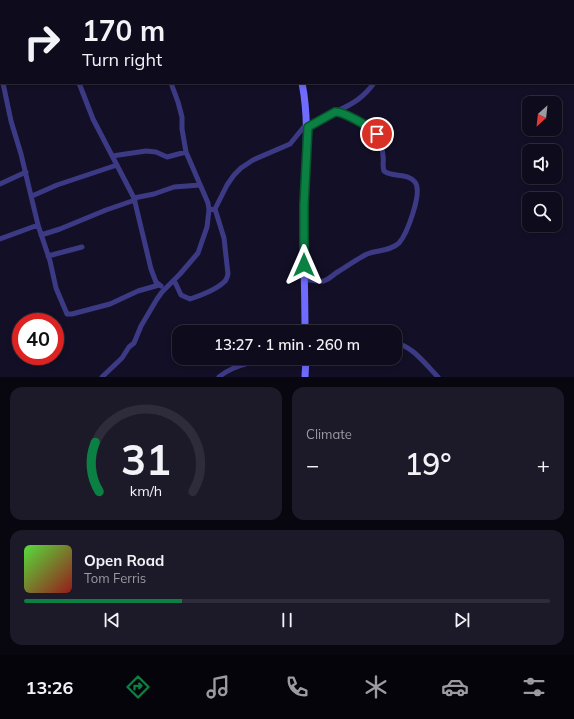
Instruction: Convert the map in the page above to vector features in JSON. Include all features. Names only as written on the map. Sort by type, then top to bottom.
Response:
[{"type":"street","points":[[3,84],[11,121],[26,172],[38,225],[56,288],[67,314],[110,304],[138,291],[159,285],[168,286]]},
{"type":"street","points":[[79,84],[93,119],[134,199],[150,269],[159,285]]},
{"type":"street","points":[[171,84],[182,117],[182,129],[186,152],[224,238],[228,274],[224,283],[190,299],[181,295],[174,280]]},
{"type":"street","points":[[302,84],[306,103],[308,127],[304,205],[305,325]]},
{"type":"street","points":[[102,377],[122,358],[129,347],[134,343],[149,311],[162,292],[198,253],[212,210],[234,175],[253,160],[290,144],[300,131],[359,100],[373,84]]},
{"type":"street","points":[[304,279],[323,281],[368,253],[394,247],[399,243],[406,230],[415,203],[416,185],[414,181],[409,177],[387,174],[384,171],[380,140],[374,131],[345,114],[335,112]]},
{"type":"street","points":[[112,156],[146,151],[156,152],[167,158],[186,152]]},
{"type":"street","points":[[32,196],[62,183],[117,165]]},
{"type":"street","points":[[0,184],[26,172]]},
{"type":"street","points":[[41,235],[60,229],[134,199],[174,187],[200,185]]},
{"type":"street","points":[[0,239],[38,225]]},
{"type":"street","points":[[48,256],[82,247]]},
{"type":"street","points":[[402,345],[412,350],[438,377]]},
{"type":"street","points":[[219,377],[226,371],[239,365]]},
{"type":"street","points":[[305,377],[306,365]]},
{"type":"route","points":[[304,265],[304,205],[308,127],[335,112],[339,112],[368,127],[377,134]]}]
